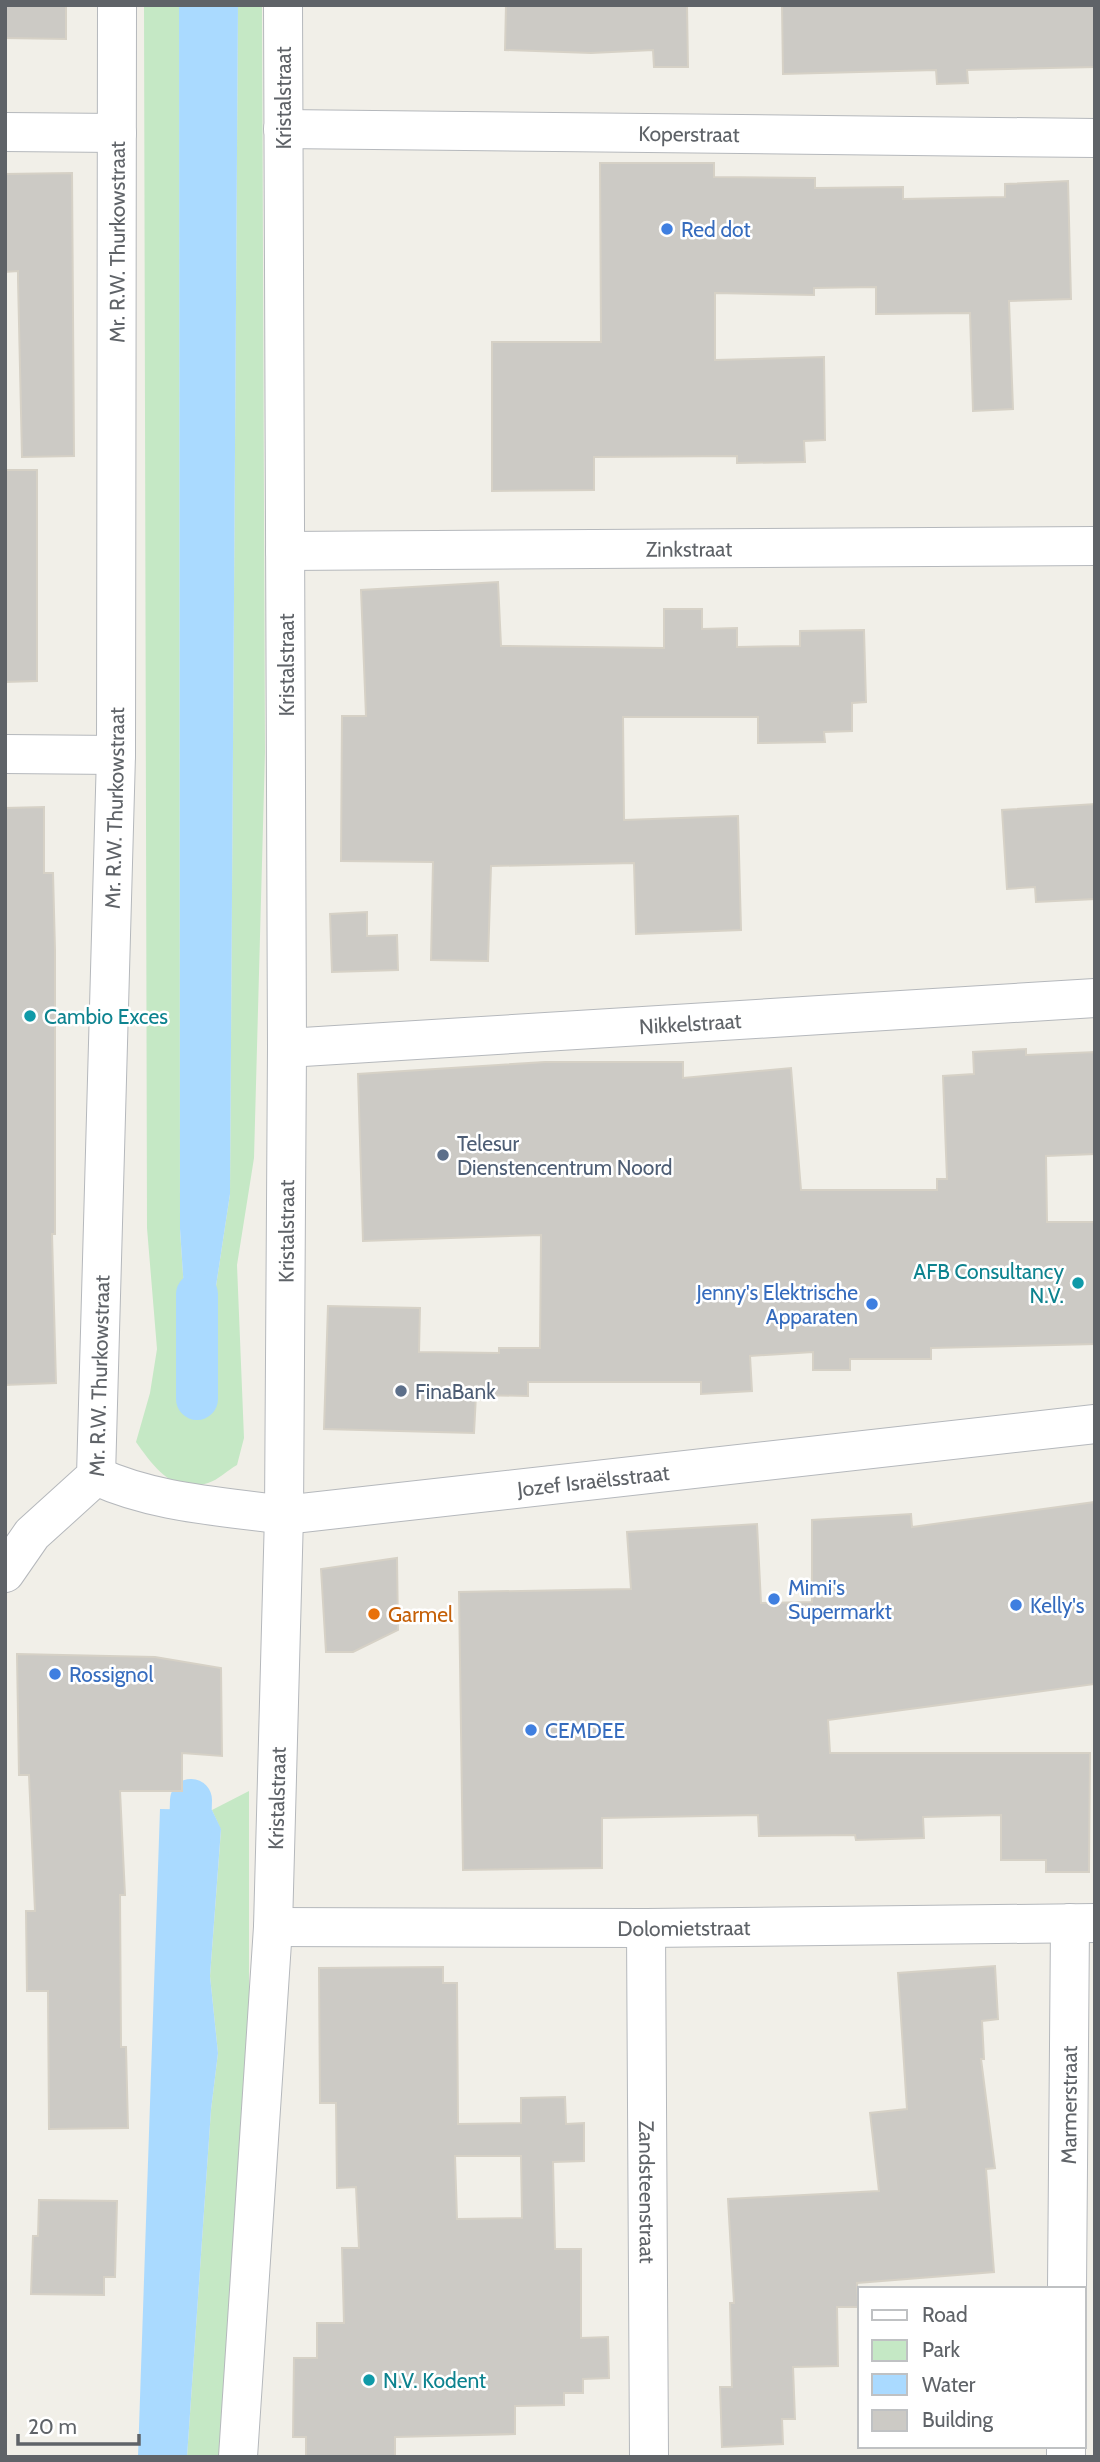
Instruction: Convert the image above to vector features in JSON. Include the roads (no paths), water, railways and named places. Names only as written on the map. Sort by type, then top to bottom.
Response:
[{"type":"street","name":"Mr. R.W. Thurkowstraat","points":[[5,1573],[32,1534],[96,1476],[116,755],[117,5]]},
{"type":"street","name":"Kristalstraat","points":[[238,2457],[273,1927],[284,1515],[287,1048],[283,5]]},
{"type":"street","name":"Koperstraat","points":[[283,129],[1095,138]]},
{"type":"street","points":[[5,132],[117,133]]},
{"type":"street","name":"Zinkstraat","points":[[285,551],[1095,546]]},
{"type":"street","points":[[5,754],[116,755]]},
{"type":"street","name":"Nikkelstraat","points":[[287,1048],[1095,998]]},
{"type":"street","name":"Jozef Israëlsstraat","points":[[96,1476],[129,1491],[169,1500],[284,1515],[1095,1424]]},
{"type":"street","name":"Dolomietstraat","points":[[273,1927],[646,1928],[1082,1923]]},
{"type":"street","name":"Marmerstraat","points":[[1067,2287],[1082,1923]]},
{"type":"street","name":"Zandsteenstraat","points":[[646,1928],[649,2457]]},
{"type":"water","points":[[179,5],[238,5],[230,1194],[206,1352],[188,1350],[180,1229]]},
{"type":"water","points":[[160,1809],[212,1810],[221,1829],[210,1976],[218,2053],[211,2110],[187,2457],[138,2457]]},
{"type":"waterway","points":[[197,1294],[197,1399]]},
{"type":"waterway","points":[[189,1866],[191,1800]]},
{"type":"place","name":"Red dot","points":[[667,229]]},
{"type":"place","name":"Cambio Exces","points":[[30,1016]]},
{"type":"place","name":"Telesur Dienstencentrum Noord","points":[[443,1155]]},
{"type":"place","name":"AFB Consultancy N.V.","points":[[1078,1283]]},
{"type":"place","name":"Jenny's Elektrische Apparaten","points":[[872,1304]]},
{"type":"place","name":"FinaBank","points":[[401,1391]]},
{"type":"place","name":"Mimi's Supermarkt","points":[[774,1599]]},
{"type":"place","name":"Kelly's","points":[[1016,1605]]},
{"type":"place","name":"Garmel","points":[[374,1614]]},
{"type":"place","name":"Rossignol","points":[[55,1674]]},
{"type":"place","name":"CEMDEE","points":[[531,1730]]},
{"type":"place","name":"N.V. Kodent","points":[[369,2380]]}]
